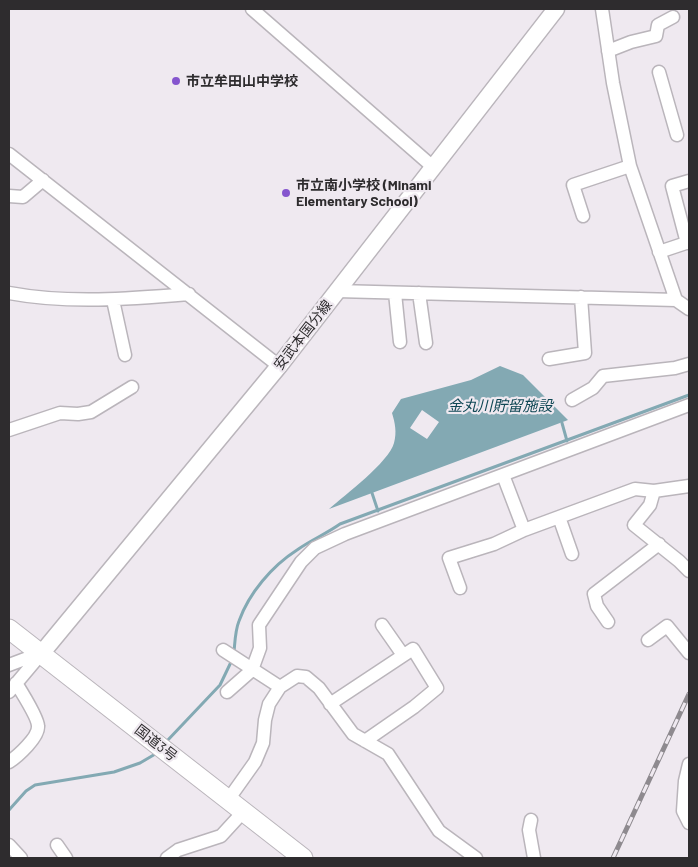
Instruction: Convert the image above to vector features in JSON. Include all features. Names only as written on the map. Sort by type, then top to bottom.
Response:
[{"type":"highway","name":"国道3号","points":[[9,629],[303,858]]},
{"type":"main road","name":"安武本国分線","points":[[41,654],[279,366],[556,9]]},
{"type":"street","points":[[252,9],[433,167]]},
{"type":"street","points":[[602,9],[613,83],[630,166],[676,300]]},
{"type":"street","points":[[608,51],[656,36],[658,25],[673,18]]},
{"type":"street","points":[[659,72],[677,134]]},
{"type":"street","points":[[9,154],[279,366]]},
{"type":"street","points":[[583,216],[574,185],[630,166]]},
{"type":"street","points":[[9,196],[23,197],[43,180]]},
{"type":"street","points":[[659,252],[688,242],[672,186],[689,181]]},
{"type":"street","points":[[337,292],[676,300],[689,309]]},
{"type":"street","points":[[9,293],[32,298],[113,300],[189,294]]},
{"type":"street","points":[[391,293],[391,330]]},
{"type":"street","points":[[391,293],[400,342]]},
{"type":"street","points":[[419,293],[426,343]]},
{"type":"street","points":[[549,359],[586,353],[581,297]]},
{"type":"street","points":[[113,300],[125,355]]},
{"type":"street","points":[[572,400],[593,388],[603,376],[675,368],[689,364]]},
{"type":"street","points":[[9,430],[60,413],[78,414],[90,412],[132,388]]},
{"type":"street","points":[[227,692],[252,670],[260,648],[259,625],[301,562],[315,548],[345,534],[689,405]]},
{"type":"street","points":[[503,475],[524,530]]},
{"type":"street","points":[[460,588],[449,558],[494,544],[524,530],[634,489],[654,491],[689,486]]},
{"type":"street","points":[[654,491],[650,506],[634,524],[689,571]]},
{"type":"street","points":[[560,516],[572,554]]},
{"type":"street","points":[[608,622],[597,606],[594,594],[659,544]]},
{"type":"street","points":[[382,625],[403,655]]},
{"type":"street","points":[[648,640],[667,626],[689,653]]},
{"type":"street","points":[[330,704],[413,649],[437,688],[414,707],[365,741]]},
{"type":"street","points":[[223,650],[280,688]]},
{"type":"street","points":[[9,666],[41,654]]},
{"type":"street","points":[[9,762],[18,756],[37,733],[38,724],[12,687],[41,654]]},
{"type":"street","points":[[228,800],[255,762],[263,743],[264,720],[269,704],[280,688],[297,676],[306,677],[319,688],[353,734],[388,754],[439,832],[476,858]]},
{"type":"street","points":[[689,764],[682,811],[689,823]]},
{"type":"street","points":[[168,858],[178,850],[221,836],[243,812]]},
{"type":"street","points":[[531,820],[529,830],[534,858]]},
{"type":"street","points":[[9,845],[21,858]]},
{"type":"street","points":[[57,845],[66,858]]},
{"type":"water","name":"金丸川貯留施設","points":[[500,366],[523,375],[568,420],[329,509],[366,478],[390,451],[395,435],[392,413],[401,399],[471,380]],"holes":[[[422,410],[439,422],[427,439],[410,428]]]},
{"type":"waterway","points":[[234,652],[239,621],[249,600],[262,581],[288,556],[340,524],[689,395]]},
{"type":"waterway","points":[[562,423],[567,441]]},
{"type":"waterway","points":[[372,493],[378,511]]},
{"type":"waterway","points":[[166,742],[220,685],[232,660]]},
{"type":"waterway","points":[[9,810],[26,791],[35,785],[114,772],[140,763],[157,753]]},
{"type":"railway","points":[[613,858],[689,694]]},
{"type":"place","name":"市立牟田山中学校","points":[[176,81]]},
{"type":"place","name":"市立南小学校 (Minami Elementary School)","points":[[286,193]]}]
